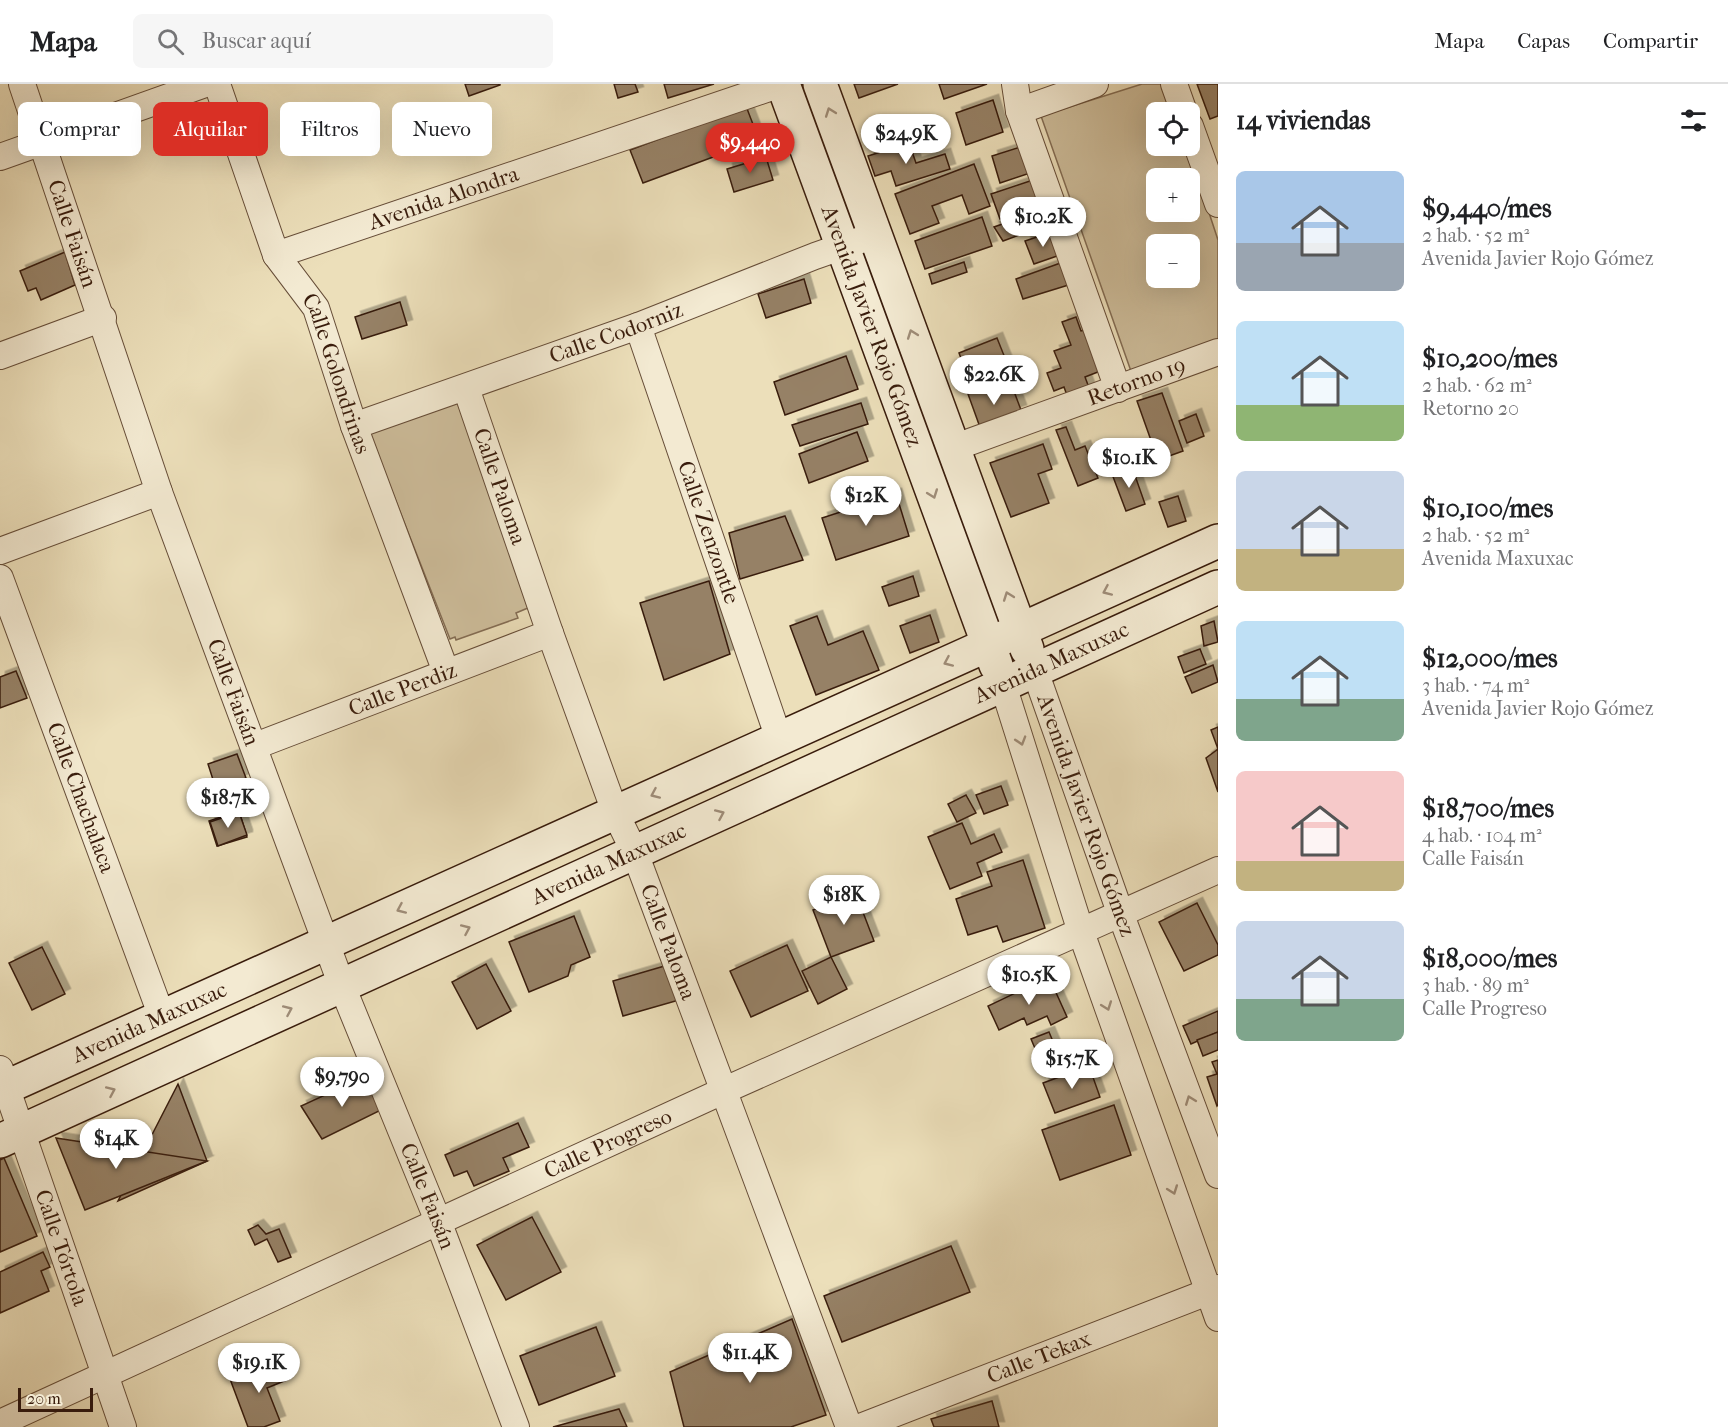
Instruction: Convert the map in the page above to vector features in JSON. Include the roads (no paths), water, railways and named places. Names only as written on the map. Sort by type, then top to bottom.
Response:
[{"type":"main road","name":"Avenida Javier Rojo Gómez","points":[[782,84],[1003,685]]},
{"type":"main road","name":"Avenida Javier Rojo Gómez","points":[[820,84],[1035,671]]},
{"type":"main road","name":"Avenida Maxuxac","points":[[2,1082],[162,1017],[1218,541]]},
{"type":"main road","points":[[1136,578],[1155,616]]},
{"type":"main road","name":"Avenida Maxuxac","points":[[12,1136],[1218,587]]},
{"type":"main road","points":[[884,691],[904,730]]},
{"type":"street","name":"Calle Faisán","points":[[22,84],[28,102]]},
{"type":"street","points":[[141,107],[205,84]]},
{"type":"street","name":"Calle Golondrinas","points":[[217,84],[276,255],[316,308],[354,426],[446,672]]},
{"type":"street","name":"Avenida Alondra","points":[[276,255],[782,84]]},
{"type":"street","points":[[1015,84],[1019,111],[1118,389]]},
{"type":"street","points":[[1019,111],[1095,84]]},
{"type":"street","points":[[1174,84],[1180,102]]},
{"type":"street","points":[[0,157],[18,151]]},
{"type":"street","points":[[1200,154],[1218,204]]},
{"type":"street","name":"Calle Faisán","points":[[47,156],[159,492],[342,986],[438,1221],[516,1427]]},
{"type":"street","name":"Calle Codorniz","points":[[354,426],[638,326],[875,236]]},
{"type":"street","points":[[0,356],[102,318]]},
{"type":"street","name":"Calle Zenzontle","points":[[638,326],[779,739]]},
{"type":"street","name":"Retorno 19","points":[[953,448],[1218,352]]},
{"type":"street","name":"Calle Paloma","points":[[466,388],[615,813],[635,853],[849,1427]]},
{"type":"street","points":[[0,551],[159,492]]},
{"type":"street","name":"Calle Chachalaca","points":[[0,578],[162,1017]]},
{"type":"street","name":"Calle Perdiz","points":[[255,746],[550,633]]},
{"type":"street","name":"Avenida Javier Rojo Gómez","points":[[1035,671],[1120,915],[1218,1174]]},
{"type":"street","name":"Avenida Javier Rojo Gómez","points":[[1003,685],[1081,932],[1213,1290],[1218,1318]]},
{"type":"street","name":"Calle Progreso","points":[[0,1423],[725,1090],[1218,870]]},
{"type":"street","name":"Calle Tórtola","points":[[2,1082],[12,1136],[123,1427]]},
{"type":"street","name":"Calle Tekax","points":[[860,1427],[1213,1290]]}]
